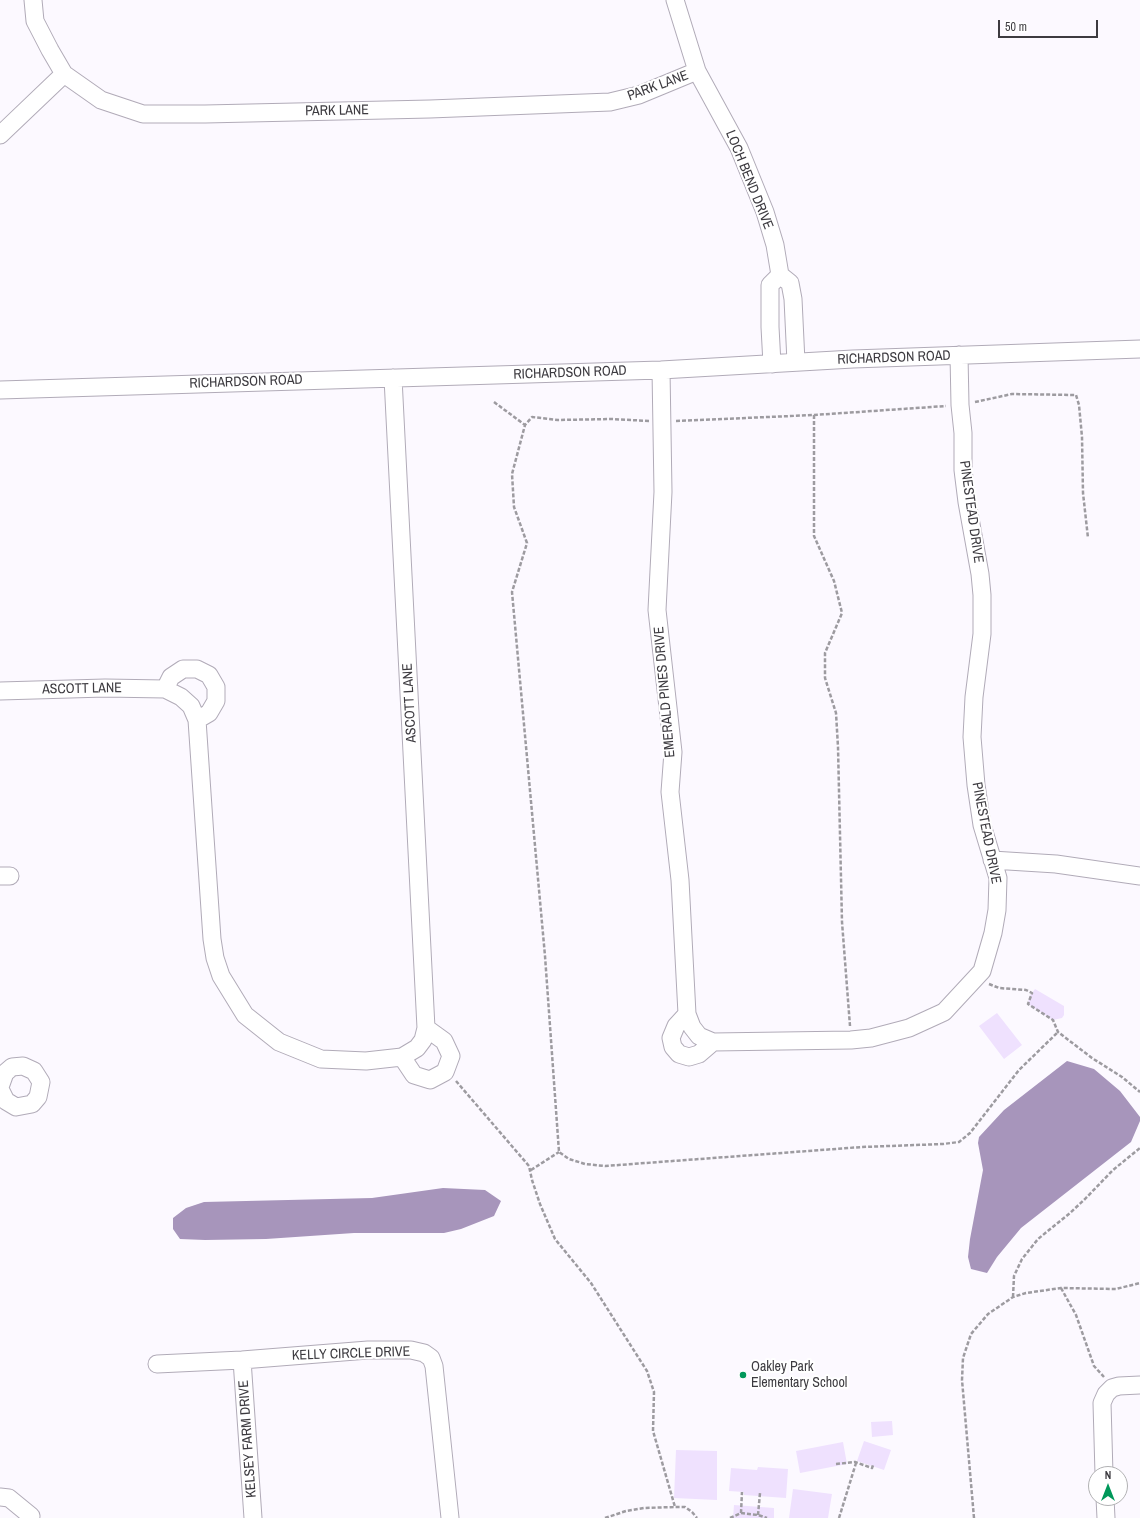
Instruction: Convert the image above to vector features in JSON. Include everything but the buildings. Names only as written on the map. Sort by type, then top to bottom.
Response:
[{"type":"street","name":"PARK LANE","points":[[32,0],[35,21],[64,74],[102,100],[143,114],[430,109],[610,102],[639,95],[696,72]]},
{"type":"street","name":"LOCH BEND DRIVE","points":[[674,0],[696,72],[739,148],[765,212],[775,245],[780,275],[790,283],[793,299],[796,362]]},
{"type":"street","points":[[0,135],[64,74]]},
{"type":"street","points":[[772,364],[770,285],[780,275]]},
{"type":"street","name":"RICHARDSON ROAD","points":[[0,390],[661,370],[796,362],[1140,349]]},
{"type":"street","name":"PINESTEAD DRIVE","points":[[706,1039],[851,1040],[871,1038],[909,1028],[944,1012],[982,971],[993,933],[997,910],[998,878],[982,825],[976,785],[972,737],[974,697],[982,634],[982,595],[963,470],[963,434],[960,405],[959,355]]},
{"type":"street","name":"EMERALD PINES DRIVE","points":[[661,370],[663,492],[657,610],[673,752],[670,792],[680,880],[687,1014],[692,1027],[706,1039]]},
{"type":"street","name":"ASCOTT LANE","points":[[0,691],[105,688],[165,689],[181,697],[190,706],[197,720],[212,939],[220,976],[245,1015],[279,1042],[321,1059],[366,1061],[402,1057],[417,1048],[423,1040],[426,1028],[393,378]]},
{"type":"street","points":[[165,689],[171,677],[183,669],[197,669],[209,675],[216,687],[216,701],[209,713],[197,720]]},
{"type":"street","points":[[992,860],[1056,864],[1140,876]]},
{"type":"street","points":[[687,1014],[676,1026],[671,1038],[673,1047],[679,1054],[690,1057],[699,1054],[706,1039]]},
{"type":"street","points":[[402,1057],[414,1076],[430,1080],[445,1072],[451,1056],[444,1041],[426,1028]]},
{"type":"street","name":"KELLY CIRCLE DRIVE","points":[[157,1364],[242,1360],[368,1350],[411,1350],[424,1353],[431,1358],[434,1366],[450,1518]]},
{"type":"street","name":"KELSEY FARM DRIVE","points":[[242,1360],[253,1518]]},
{"type":"street","points":[[1104,1466],[1102,1403],[1109,1391],[1118,1386],[1140,1385]]},
{"type":"street","points":[[0,1497],[9,1498],[31,1516]]},
{"type":"street","points":[[1105,1506],[1106,1518]]},
{"type":"path","points":[[559,1152],[545,956],[512,592],[527,543],[514,507],[512,474],[525,425],[532,417],[558,420],[611,419],[662,422],[814,415],[960,405],[1012,394],[1076,395],[1079,405],[1082,437],[1083,493],[1088,538]]},
{"type":"path","points":[[494,402],[525,425]]},
{"type":"path","points":[[814,415],[814,536],[834,581],[842,613],[825,653],[825,678],[836,713],[842,922],[851,1040]]},
{"type":"path","points":[[976,977],[999,988],[1026,990],[1032,993],[1028,1004],[1053,1020],[1058,1032],[1092,1058],[1122,1077],[1140,1092]]},
{"type":"path","points":[[559,1152],[569,1159],[584,1164],[605,1166],[862,1147],[959,1142],[970,1133],[1020,1070],[1058,1032]]},
{"type":"path","points":[[446,1070],[529,1166],[540,1204],[555,1240],[591,1283],[647,1371],[654,1392],[653,1431],[675,1507]]},
{"type":"path","points":[[1013,1297],[1014,1276],[1022,1259],[1038,1239],[1080,1204],[1113,1170],[1140,1148]]},
{"type":"path","points":[[531,1170],[559,1152]]},
{"type":"path","points":[[974,1518],[962,1380],[963,1358],[971,1334],[988,1314],[1013,1297],[1026,1293],[1061,1288],[1116,1289],[1140,1283]]},
{"type":"path","points":[[1061,1288],[1076,1315],[1094,1366],[1109,1391]]},
{"type":"path","points":[[836,1464],[847,1462],[872,1468],[872,1465]]},
{"type":"path","points":[[839,1518],[856,1463]]},
{"type":"path","points":[[741,1513],[742,1492]]},
{"type":"path","points":[[758,1515],[760,1493]]},
{"type":"path","points":[[605,1518],[626,1511],[644,1508],[675,1507],[685,1507],[697,1518]]},
{"type":"path","points":[[730,1518],[741,1513],[758,1515],[767,1518]]},
{"type":"shaded area","points":[[1035,989],[1064,1006],[1064,1015],[1062,1018],[1053,1020],[1028,1004],[1029,997]]},
{"type":"shaded area","points":[[997,1013],[1022,1045],[1004,1059],[979,1026]]},
{"type":"shaded area","points":[[1067,1061],[1094,1069],[1120,1091],[1140,1117],[1140,1121],[1131,1142],[1021,1228],[997,1257],[987,1273],[971,1269],[968,1257],[970,1239],[983,1170],[978,1143],[979,1137],[1004,1110]]},
{"type":"shaded area","points":[[443,1188],[485,1190],[501,1201],[494,1216],[461,1229],[444,1233],[354,1233],[266,1239],[205,1240],[180,1239],[173,1229],[173,1218],[186,1208],[204,1202],[372,1198]]},
{"type":"shaded area","points":[[892,1421],[893,1435],[872,1437],[871,1422]]},
{"type":"shaded area","points":[[864,1441],[891,1450],[884,1470],[857,1461]]},
{"type":"shaded area","points":[[843,1442],[847,1464],[800,1473],[796,1451]]},
{"type":"shaded area","points":[[676,1450],[717,1451],[717,1500],[674,1498]]},
{"type":"shaded area","points":[[758,1467],[788,1469],[786,1498],[744,1495],[744,1492],[729,1491],[731,1468],[757,1470]]},
{"type":"shaded area","points":[[793,1489],[832,1494],[828,1518],[789,1518]]},
{"type":"shaded area","points":[[734,1505],[774,1508],[774,1518],[733,1518]]},
{"type":"place","name":"Oakley Park Elementary School","points":[[743,1375]]}]
